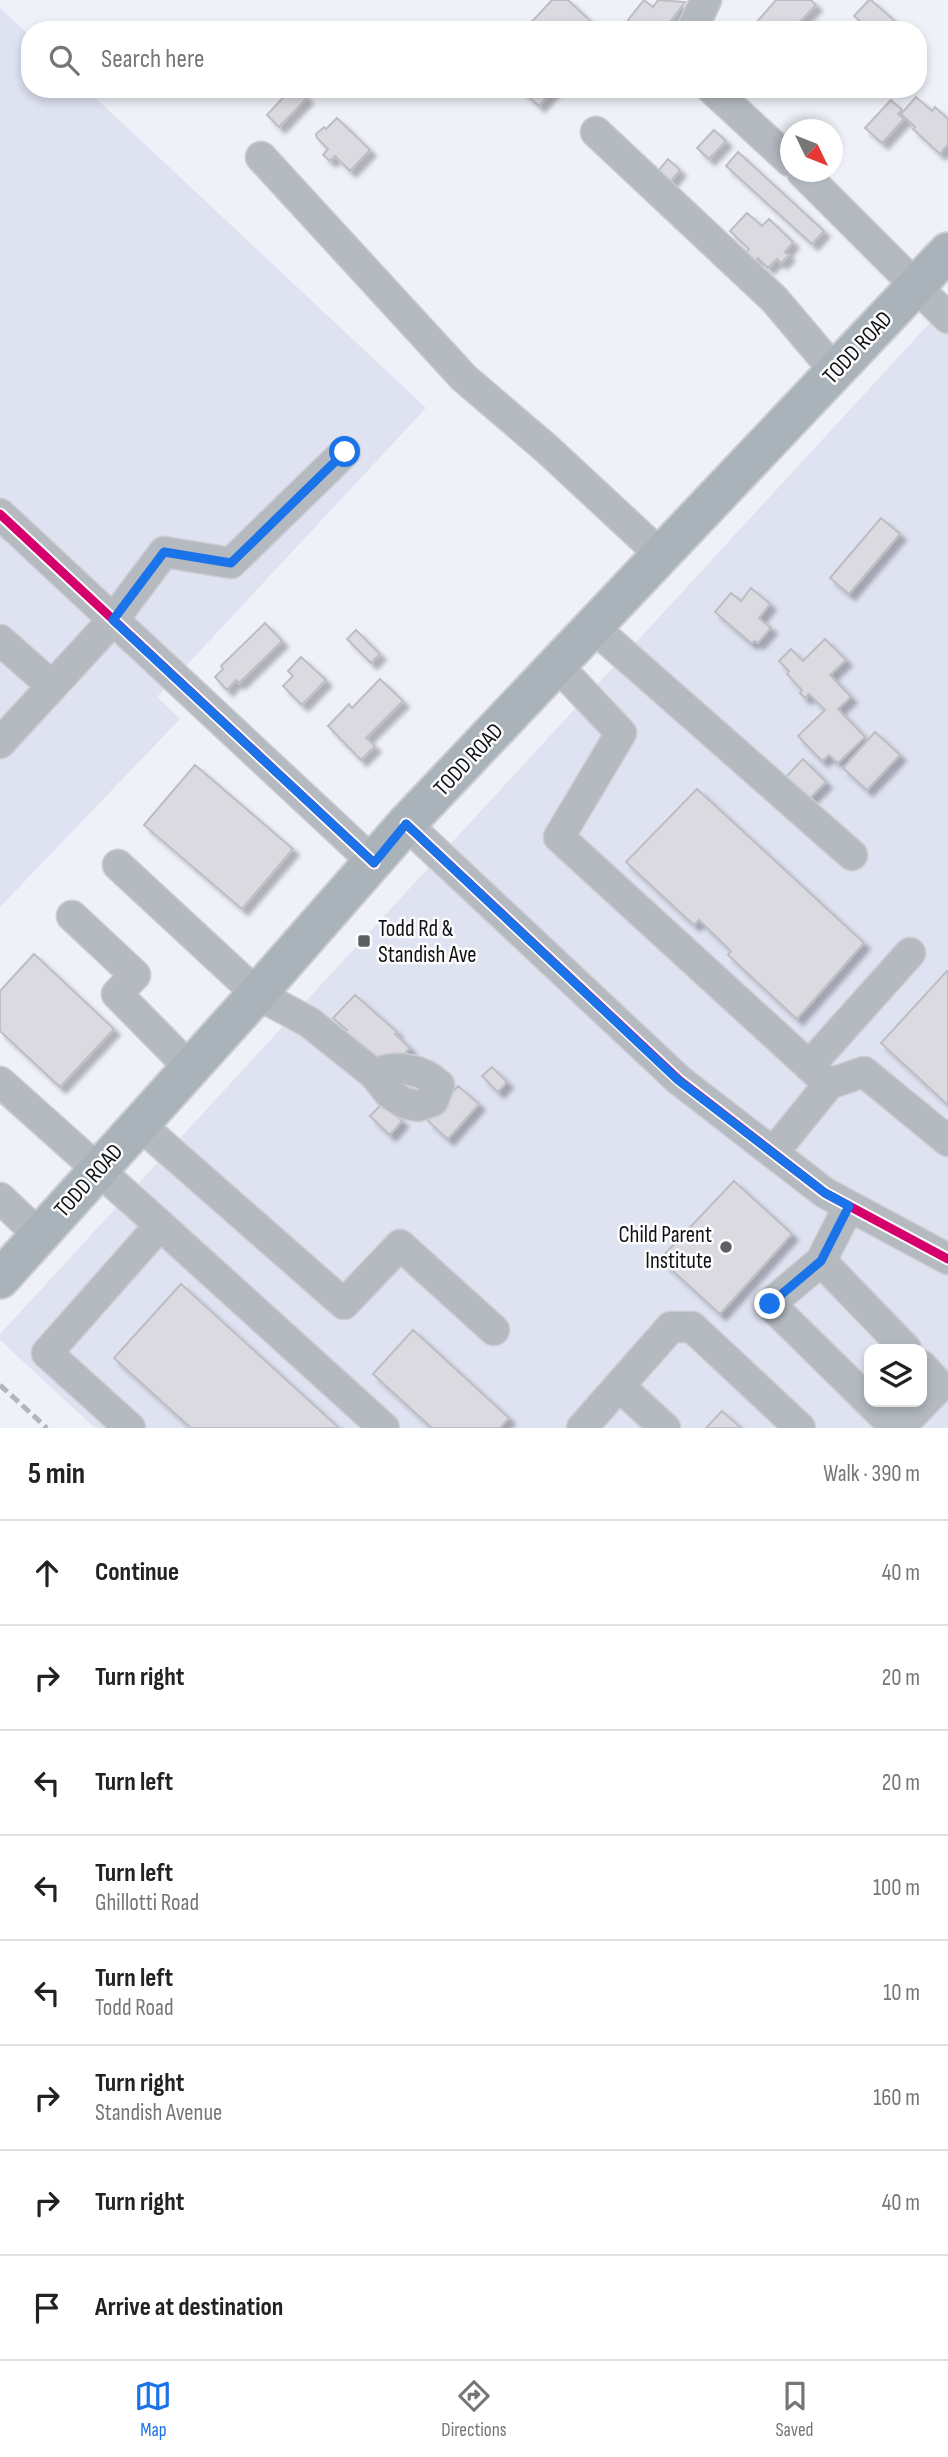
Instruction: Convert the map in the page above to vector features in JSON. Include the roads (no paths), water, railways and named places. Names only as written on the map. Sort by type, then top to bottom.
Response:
[{"type":"main road","name":"TODD ROAD","points":[[2,1274],[257,994],[406,824],[948,252]]},
{"type":"street","points":[[696,21],[706,0]]},
{"type":"street","points":[[722,98],[780,152]]},
{"type":"street","points":[[596,132],[774,299],[835,371]]},
{"type":"street","points":[[261,157],[464,378],[547,449],[662,555]]},
{"type":"street","points":[[812,182],[948,318]]},
{"type":"street","points":[[0,743],[113,620],[164,552],[231,563],[345,452]]},
{"type":"street","points":[[0,514],[374,863]]},
{"type":"street","points":[[593,627],[852,855]]},
{"type":"street","points":[[0,640],[52,687]]},
{"type":"street","points":[[557,665],[621,733],[559,837],[819,1075],[864,1072],[948,1142]]},
{"type":"street","points":[[406,824],[678,1080],[825,1193],[948,1259]]},
{"type":"street","points":[[118,865],[257,994],[309,1022],[374,1074]]},
{"type":"street","points":[[72,916],[135,975],[117,994],[190,1068]]},
{"type":"street","points":[[773,1153],[819,1075],[910,953]]},
{"type":"street","points":[[0,1082],[99,1168],[384,1428]]},
{"type":"street","points":[[139,1124],[344,1304],[400,1245],[494,1330]]},
{"type":"street","points":[[0,1198],[39,1235]]},
{"type":"street","points":[[849,1206],[821,1261],[770,1304],[897,1428],[937,1377]]},
{"type":"street","points":[[130,1428],[47,1353],[160,1225]]},
{"type":"street","points":[[821,1261],[901,1344]]},
{"type":"street","points":[[582,1428],[671,1327],[692,1327],[800,1428]]},
{"type":"street","points":[[619,1386],[665,1428]]},
{"type":"railway","points":[[0,1385],[47,1428]]},
{"type":"place","name":"Todd Rd & Standish Ave","points":[[364,941]]},
{"type":"place","name":"Child Parent Institute","points":[[726,1247]]}]
